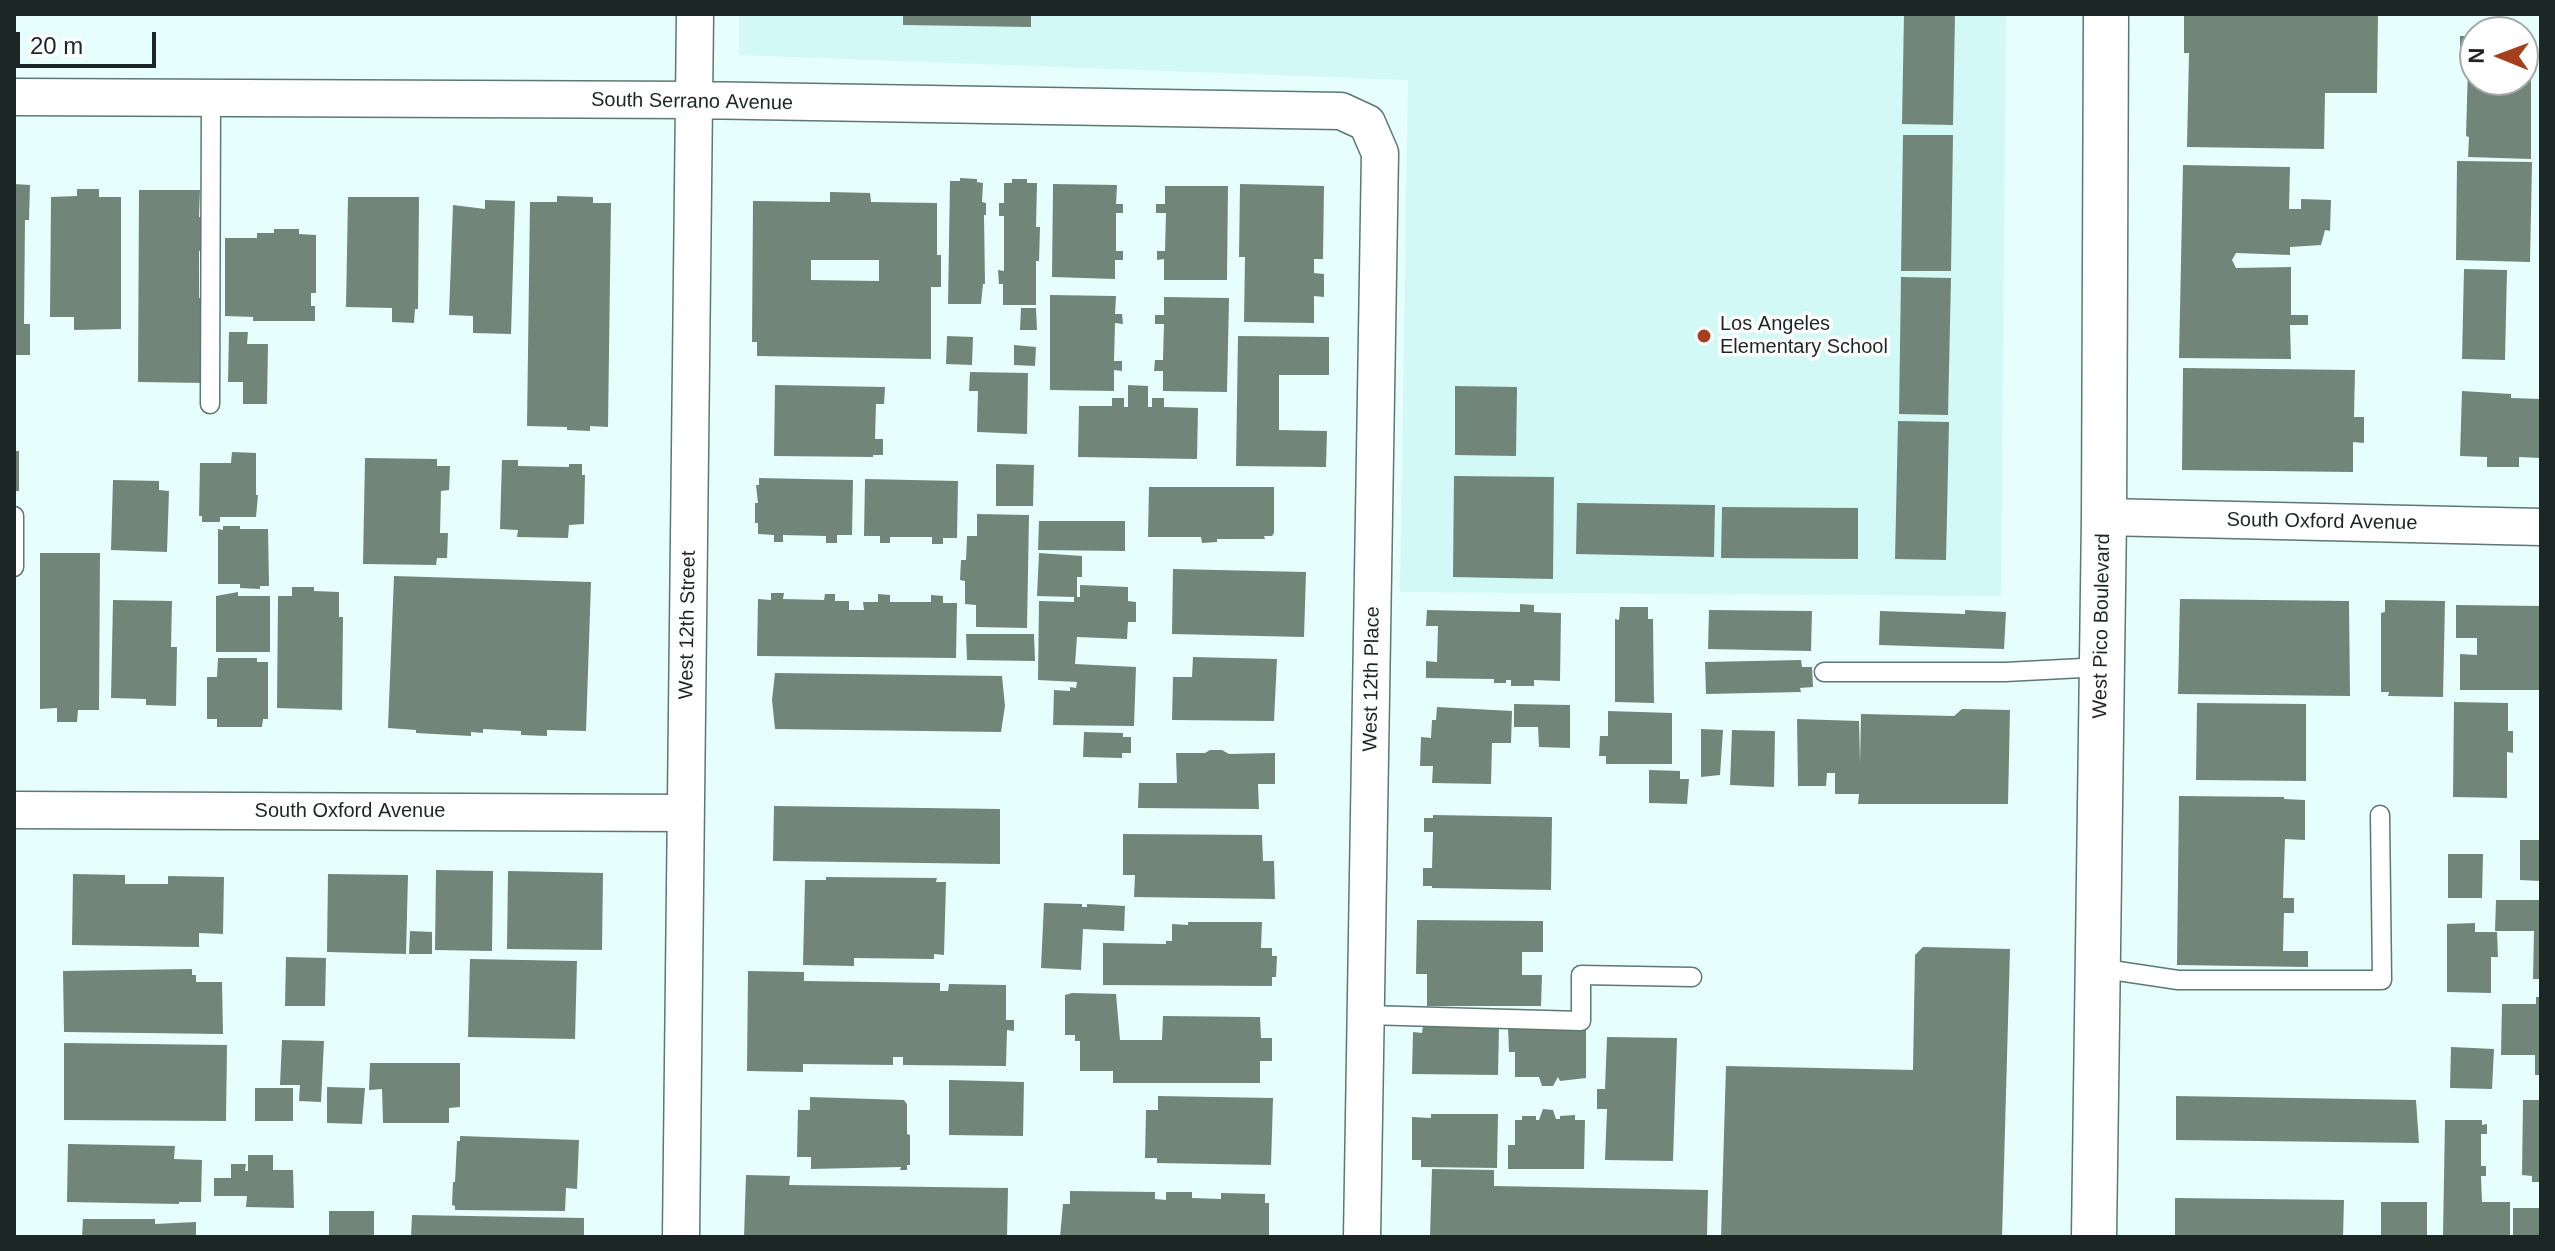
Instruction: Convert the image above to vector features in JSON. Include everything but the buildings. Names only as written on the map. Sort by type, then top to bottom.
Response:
[{"type":"main road","name":"West Pico Boulevard","points":[[2094,1237],[2104,517],[2106,14]]},
{"type":"street","name":"West 12th Street","points":[[681,1237],[695,14]]},
{"type":"street","name":"South Serrano Avenue","points":[[14,97],[694,100],[1341,111],[1367,123]]},
{"type":"street","name":"West 12th Place","points":[[1362,1237],[1380,163],[1380,153],[1367,123]]},
{"type":"street","name":"South Oxford Avenue","points":[[2104,517],[2541,527]]},
{"type":"street","name":"South Oxford Avenue","points":[[14,810],[685,813]]},
{"type":"lane","points":[[210,404],[211,98]]},
{"type":"lane","points":[[14,516],[14,567]]},
{"type":"lane","points":[[1824,672],[2005,672],[2102,667]]},
{"type":"lane","points":[[2098,968],[2178,980],[2382,980],[2380,815]]},
{"type":"lane","points":[[1366,1015],[1581,1021],[1581,975],[1692,977]]},
{"type":"shaded area","name":"Los Angeles Elementary School","points":[[739,14],[2006,14],[2001,596],[1400,592],[1408,80],[739,55]]},
{"type":"place","name":"Los Angeles Elementary School","points":[[1704,336]]}]
